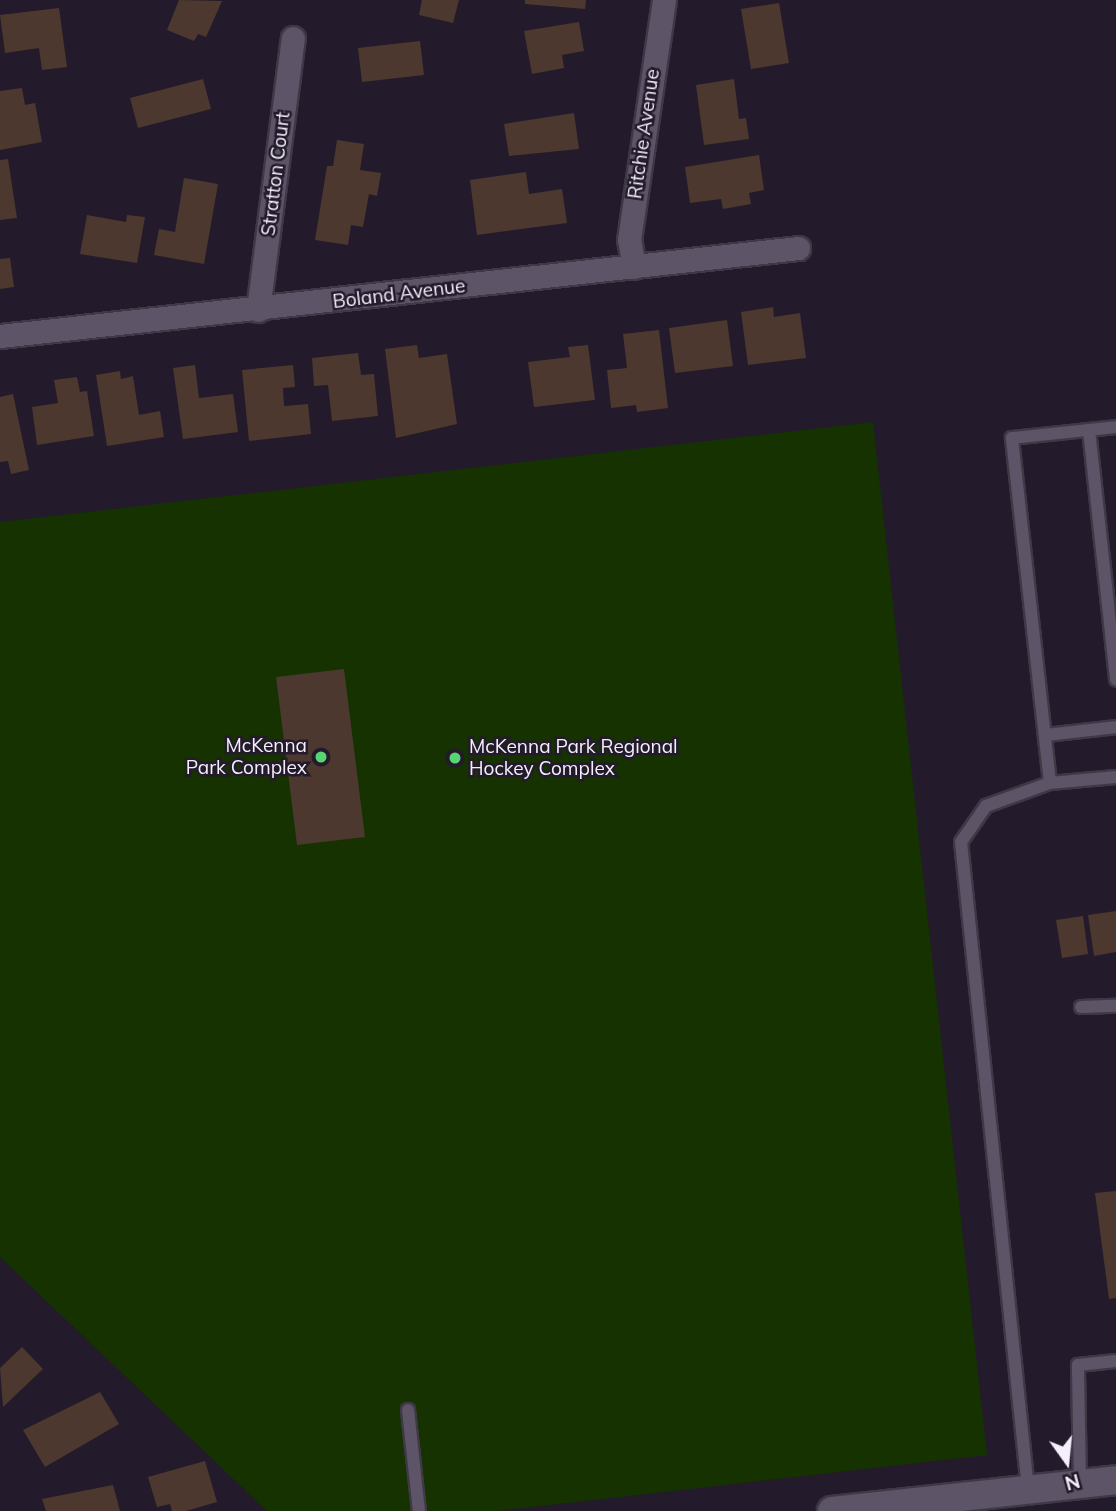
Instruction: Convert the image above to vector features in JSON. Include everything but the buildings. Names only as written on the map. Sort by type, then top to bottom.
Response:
[{"type":"street","name":"Ritchie Avenue","points":[[634,267],[629,240],[663,0]]},
{"type":"street","name":"Stratton Court","points":[[258,310],[293,38]]},
{"type":"street","name":"Boland Avenue","points":[[0,336],[258,310],[798,248]]},
{"type":"street","points":[[832,1511],[913,1506],[1028,1489],[1116,1480]]},
{"type":"lane","points":[[1050,783],[1012,438],[1116,427]]},
{"type":"lane","points":[[1089,430],[1112,609],[1116,680]]},
{"type":"lane","points":[[1045,735],[1116,727]]},
{"type":"lane","points":[[1028,1489],[961,842],[986,806],[1050,783],[1116,776]]},
{"type":"lane","points":[[1081,1007],[1116,1006]]},
{"type":"lane","points":[[1080,1484],[1078,1365],[1116,1361]]},
{"type":"lane","points":[[408,1410],[419,1511]]},
{"type":"green space","name":"McKenna Park Regional Hockey Complex","points":[[873,422],[987,1455],[497,1511],[267,1511],[0,1257],[0,522]]},
{"type":"place","name":"McKenna Park Complex","points":[[321,757]]},
{"type":"place","name":"McKenna Park Regional Hockey Complex","points":[[455,758]]}]
